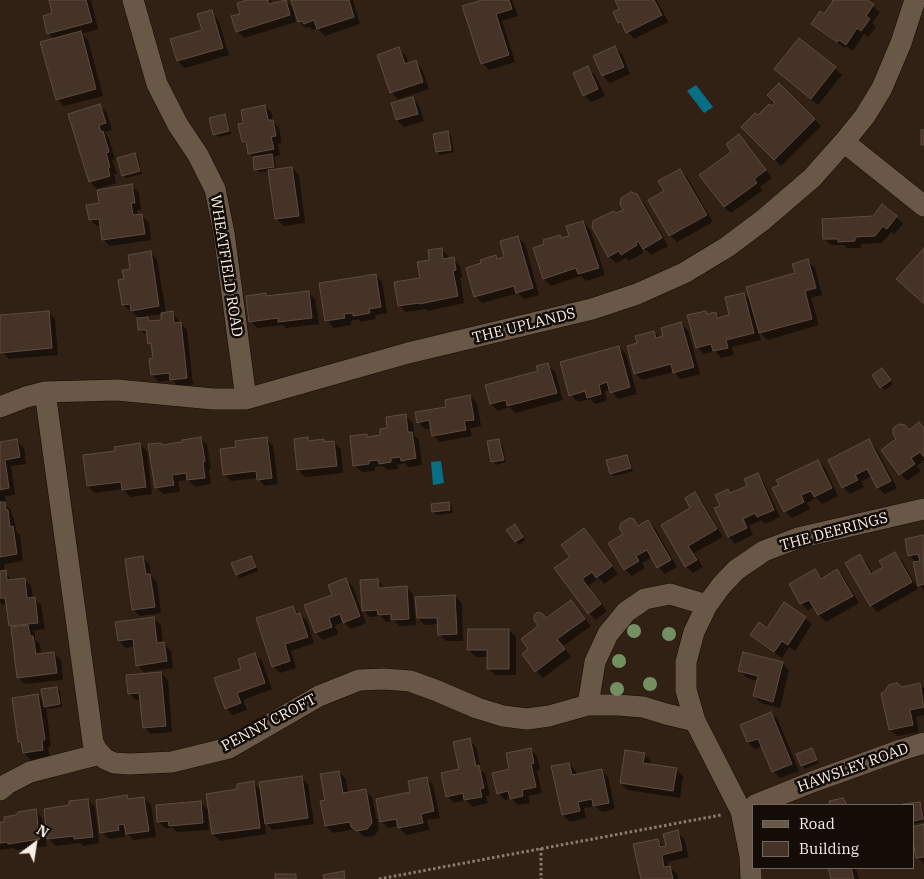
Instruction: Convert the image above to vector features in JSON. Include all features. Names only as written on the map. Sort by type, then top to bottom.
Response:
[{"type":"street","name":"WHEATFIELD ROAD","points":[[133,0],[156,84],[178,125],[198,155],[215,189],[224,233],[246,399]]},
{"type":"street","name":"THE UPLANDS","points":[[0,407],[45,392],[117,390],[213,399],[246,399],[408,353],[592,309],[637,294],[684,273],[727,247],[763,220],[812,178],[865,116],[882,88],[901,43],[915,0]]},
{"type":"street","points":[[844,142],[924,206]]},
{"type":"street","points":[[0,790],[30,772],[100,754],[93,742],[45,392]]},
{"type":"street","name":"THE DEERINGS","points":[[751,879],[750,808],[695,721],[686,690],[686,662],[694,632],[707,605],[721,586],[736,570],[764,551],[798,538],[924,509]]},
{"type":"street","points":[[695,721],[643,707],[588,705],[595,662],[608,634],[626,612],[645,599],[670,594],[707,605]]},
{"type":"street","name":"PENNY CROFT","points":[[100,754],[114,763],[164,763],[229,748],[320,696],[359,680],[410,681],[477,708],[503,716],[527,719],[549,716],[588,705]]},
{"type":"street","name":"HAWSLEY ROAD","points":[[759,804],[821,778],[924,743]]},
{"type":"path","points":[[379,879],[750,808]]},
{"type":"path","points":[[541,848],[541,879]]},
{"type":"water","points":[[696,85],[713,107],[704,113],[687,91]]},
{"type":"water","points":[[441,461],[444,483],[433,485],[431,462]]},
{"type":"building","points":[[49,0],[86,0],[92,22],[47,34],[43,16],[52,13]]},
{"type":"building","points":[[247,0],[268,0],[269,4],[286,0],[290,15],[236,32],[231,16],[240,14],[237,3]]},
{"type":"building","points":[[291,0],[349,0],[354,17],[317,29],[314,20],[304,24],[302,21],[298,22]]},
{"type":"building","points":[[482,0],[509,0],[512,9],[496,14],[509,55],[481,64],[462,6]]},
{"type":"building","points":[[615,0],[654,0],[662,15],[626,33],[621,22],[618,23],[613,12],[619,9]]},
{"type":"building","points":[[832,0],[867,0],[874,4],[866,16],[870,19],[861,31],[857,28],[846,45],[839,40],[837,42],[811,24],[820,11],[824,14]]},
{"type":"building","points":[[212,10],[223,48],[177,61],[170,39],[202,30],[197,14]]},
{"type":"building","points":[[81,31],[96,89],[56,100],[40,42]]},
{"type":"building","points":[[799,38],[836,67],[811,99],[774,69]]},
{"type":"building","points":[[615,46],[624,67],[602,76],[593,56]]},
{"type":"building","points":[[399,47],[405,64],[416,60],[423,82],[390,93],[377,55]]},
{"type":"building","points":[[588,66],[598,89],[583,96],[573,73]]},
{"type":"building","points":[[779,83],[815,119],[774,160],[741,127],[755,113],[758,115],[769,104],[772,106],[775,103],[767,95]]},
{"type":"building","points":[[413,97],[418,114],[396,120],[391,103]]},
{"type":"building","points":[[100,104],[106,123],[99,125],[101,132],[103,131],[109,152],[106,153],[110,167],[108,168],[110,176],[89,182],[68,114]]},
{"type":"building","points":[[265,105],[268,120],[273,120],[276,136],[271,137],[274,149],[248,154],[246,142],[242,142],[238,124],[243,123],[241,110]]},
{"type":"building","points":[[225,114],[229,131],[213,135],[209,118]]},
{"type":"building","points":[[921,130],[924,130],[924,145],[921,145]]},
{"type":"building","points":[[448,131],[451,150],[436,152],[433,134]]},
{"type":"building","points":[[739,134],[766,170],[754,179],[757,183],[724,207],[699,175],[731,152],[726,144]]},
{"type":"building","points":[[135,153],[140,171],[122,176],[117,158]]},
{"type":"building","points":[[272,154],[274,167],[254,170],[253,157]]},
{"type":"building","points":[[292,167],[299,216],[275,219],[268,170]]},
{"type":"building","points":[[680,169],[707,215],[669,236],[648,200],[664,191],[658,181]]},
{"type":"building","points":[[132,184],[135,203],[131,203],[133,215],[142,214],[145,234],[102,240],[99,219],[89,220],[86,205],[99,203],[97,190]]},
{"type":"building","points":[[631,192],[637,194],[662,238],[643,249],[638,241],[636,242],[637,245],[621,255],[619,251],[608,257],[592,227],[593,221],[613,211],[616,213],[623,210],[620,204],[621,198]]},
{"type":"building","points":[[882,204],[897,216],[887,229],[883,226],[875,236],[855,237],[855,241],[838,242],[838,239],[823,239],[822,219],[873,216]]},
{"type":"building","points":[[583,221],[599,268],[578,274],[576,268],[543,279],[533,248],[544,244],[543,240],[560,235],[561,238],[569,236],[566,226]]},
{"type":"building","points":[[518,236],[533,288],[516,293],[514,286],[474,297],[466,268],[481,263],[480,260],[496,255],[497,259],[504,257],[500,241]]},
{"type":"building","points":[[442,248],[443,259],[454,257],[456,270],[453,271],[458,296],[420,304],[398,306],[394,282],[420,278],[417,262],[429,260],[428,250]]},
{"type":"building","points":[[924,248],[924,304],[896,279]]},
{"type":"building","points":[[151,251],[159,306],[131,311],[130,304],[122,305],[118,280],[124,279],[122,270],[130,269],[128,255]]},
{"type":"building","points":[[808,259],[816,288],[805,291],[812,319],[759,333],[746,287],[795,273],[792,264]]},
{"type":"building","points":[[376,274],[381,307],[369,309],[370,313],[353,316],[353,313],[344,314],[345,318],[325,321],[319,283]]},
{"type":"building","points":[[309,291],[312,318],[278,322],[278,318],[249,322],[246,296],[266,293],[266,296]]},
{"type":"building","points":[[744,293],[754,333],[726,340],[728,348],[713,351],[711,344],[696,348],[687,315],[706,311],[707,314],[716,312],[717,318],[729,315],[725,297]]},
{"type":"building","points":[[49,311],[52,348],[0,353],[0,315]]},
{"type":"building","points":[[173,311],[174,323],[181,322],[187,378],[170,380],[169,373],[151,375],[149,359],[153,358],[151,343],[148,344],[146,330],[138,330],[137,318],[148,317],[149,321],[161,320],[161,313]]},
{"type":"building","points":[[681,322],[694,367],[673,373],[671,364],[634,374],[627,346],[637,343],[635,336],[654,331],[656,338],[663,336],[661,328]]},
{"type":"building","points":[[619,346],[630,387],[610,393],[607,382],[599,385],[601,394],[587,398],[585,391],[569,396],[560,362]]},
{"type":"building","points":[[548,363],[557,393],[507,406],[506,400],[490,404],[485,385],[538,371],[536,366]]},
{"type":"building","points":[[882,368],[891,380],[880,388],[872,375]]},
{"type":"building","points":[[470,395],[474,420],[464,421],[466,430],[432,436],[429,420],[417,423],[415,412],[446,407],[445,400]]},
{"type":"building","points":[[406,414],[408,432],[412,432],[416,458],[401,461],[400,457],[391,458],[391,462],[379,464],[378,460],[369,461],[369,464],[353,466],[350,436],[367,434],[367,437],[380,435],[380,429],[387,428],[386,417]]},
{"type":"building","points":[[919,422],[924,429],[924,457],[920,452],[911,458],[915,464],[899,475],[881,450],[896,439],[893,434],[893,428],[899,424],[905,425],[909,430]]},
{"type":"building","points":[[201,437],[205,461],[203,463],[205,478],[187,480],[186,473],[172,475],[174,485],[155,488],[148,444],[161,443],[162,445]]},
{"type":"building","points":[[267,437],[272,478],[257,480],[256,471],[223,475],[220,449],[236,447],[235,441]]},
{"type":"building","points":[[308,437],[308,441],[324,439],[324,442],[334,441],[337,466],[297,470],[294,439]]},
{"type":"building","points":[[17,439],[20,457],[5,460],[9,488],[0,490],[0,442]]},
{"type":"building","points":[[499,439],[504,460],[491,462],[487,441]]},
{"type":"building","points":[[869,439],[891,481],[877,488],[867,469],[855,475],[858,480],[842,488],[828,460]]},
{"type":"building","points":[[140,443],[146,487],[122,490],[121,482],[87,486],[83,455],[115,451],[114,447]]},
{"type":"building","points":[[627,455],[631,468],[610,474],[606,460]]},
{"type":"building","points":[[818,460],[832,488],[814,497],[811,491],[801,495],[804,502],[784,512],[772,488],[779,485],[776,480]]},
{"type":"building","points":[[758,473],[774,510],[757,517],[755,513],[743,519],[747,528],[728,537],[714,508],[720,506],[715,495],[728,489],[730,493],[747,486],[744,479]]},
{"type":"building","points":[[695,492],[717,529],[688,546],[697,560],[685,567],[661,525],[690,508],[685,498]]},
{"type":"building","points":[[0,502],[5,502],[6,510],[8,510],[10,527],[13,526],[17,554],[0,557]]},
{"type":"building","points":[[449,502],[450,510],[432,512],[431,504]]},
{"type":"building","points":[[630,518],[634,519],[638,526],[648,520],[671,560],[657,568],[647,550],[636,556],[639,561],[624,570],[608,543],[623,534],[619,528],[621,523]]},
{"type":"building","points":[[515,524],[523,537],[515,542],[506,530]]},
{"type":"building","points":[[584,528],[612,566],[596,578],[592,572],[582,579],[601,604],[588,614],[554,568],[570,557],[561,545]]},
{"type":"building","points":[[923,535],[924,584],[918,586],[913,562],[920,561],[918,554],[908,556],[905,539]]},
{"type":"building","points":[[895,552],[912,582],[870,606],[845,563],[860,554],[871,574],[883,567],[879,561]]},
{"type":"building","points":[[143,556],[146,574],[150,574],[155,607],[132,610],[125,559]]},
{"type":"building","points":[[251,556],[256,567],[236,575],[231,563]]},
{"type":"building","points":[[815,569],[821,579],[837,569],[853,596],[818,615],[809,600],[800,604],[789,584]]},
{"type":"building","points":[[6,570],[7,580],[25,578],[27,598],[35,597],[38,623],[9,626],[5,598],[0,598],[0,571]]},
{"type":"building","points":[[346,578],[360,616],[343,623],[340,614],[329,618],[332,627],[315,633],[304,605],[332,595],[328,585]]},
{"type":"building","points":[[378,579],[379,588],[407,586],[409,619],[391,620],[391,614],[378,615],[377,610],[362,611],[360,580]]},
{"type":"building","points":[[455,595],[457,634],[438,635],[437,618],[417,618],[415,597]]},
{"type":"building","points":[[571,600],[585,619],[557,639],[565,649],[535,672],[522,654],[528,649],[521,639],[538,626],[534,620],[534,615],[538,612],[546,618]]},
{"type":"building","points":[[784,602],[806,617],[788,645],[782,641],[774,652],[750,635],[759,622],[767,628]]},
{"type":"building","points":[[293,606],[296,614],[300,613],[308,637],[285,644],[290,661],[272,667],[256,618]]},
{"type":"building","points":[[154,617],[157,643],[164,642],[167,661],[136,666],[133,639],[118,641],[115,622]]},
{"type":"building","points":[[28,625],[30,636],[33,636],[36,654],[54,652],[57,673],[17,678],[11,627]]},
{"type":"building","points":[[468,629],[509,629],[509,669],[487,669],[487,650],[467,650]]},
{"type":"building","points":[[743,652],[783,662],[773,702],[753,696],[758,676],[738,671]]},
{"type":"building","points":[[255,653],[265,683],[237,693],[241,703],[225,709],[214,678],[241,669],[238,659]]},
{"type":"building","points":[[161,672],[166,726],[143,728],[139,693],[128,694],[126,675]]},
{"type":"building","points":[[897,683],[902,687],[920,683],[924,707],[910,710],[913,725],[889,730],[881,693],[889,685]]},
{"type":"building","points":[[57,687],[60,704],[44,707],[41,689]]},
{"type":"building","points":[[38,694],[45,739],[42,741],[43,750],[23,753],[21,742],[18,742],[12,698]]},
{"type":"building","points":[[771,712],[792,764],[772,772],[758,739],[747,742],[740,725]]},
{"type":"building","points":[[470,738],[476,766],[479,765],[484,788],[480,789],[482,797],[464,800],[463,793],[446,797],[441,773],[459,769],[453,742]]},
{"type":"building","points":[[531,748],[534,763],[531,764],[536,787],[522,790],[523,796],[510,799],[508,791],[497,794],[492,773],[509,769],[506,753]]},
{"type":"building","points":[[812,748],[817,760],[801,766],[796,754]]},
{"type":"building","points":[[625,750],[645,753],[643,763],[677,768],[673,791],[620,783]]},
{"type":"building","points":[[569,763],[572,775],[602,769],[609,803],[593,806],[592,799],[578,802],[580,811],[562,815],[551,766]]},
{"type":"building","points":[[339,771],[343,793],[366,789],[372,823],[367,829],[357,831],[351,827],[350,822],[325,826],[320,801],[325,800],[320,774]]},
{"type":"building","points":[[302,776],[308,818],[265,824],[259,782]]},
{"type":"building","points":[[427,777],[434,811],[421,814],[423,823],[398,828],[396,819],[380,822],[376,799],[410,792],[408,781]]},
{"type":"building","points":[[254,781],[260,828],[212,834],[206,794],[237,789],[237,784]]},
{"type":"building","points":[[127,795],[128,799],[144,797],[149,831],[126,834],[124,824],[118,825],[119,830],[100,833],[96,800]]},
{"type":"building","points":[[843,798],[846,804],[830,804],[829,801]]},
{"type":"building","points":[[88,799],[93,837],[74,839],[74,836],[47,839],[44,809],[69,805],[69,801]]},
{"type":"building","points":[[201,801],[203,823],[169,826],[168,821],[157,822],[156,805]]},
{"type":"building","points":[[920,802],[923,819],[914,821],[914,804],[903,804]]},
{"type":"building","points":[[36,809],[40,839],[8,844],[7,842],[0,843],[0,822],[4,822],[4,817]]},
{"type":"building","points":[[924,824],[924,857],[916,858],[914,827]]},
{"type":"building","points":[[678,830],[682,850],[662,855],[664,867],[670,866],[673,879],[641,879],[633,844],[658,839],[660,847],[666,846],[663,834]]},
{"type":"building","points":[[828,869],[851,869],[854,879],[831,879]]},
{"type":"building","points":[[344,871],[345,879],[324,879],[323,875]]},
{"type":"building","points":[[275,874],[296,874],[296,879],[275,879]]}]
